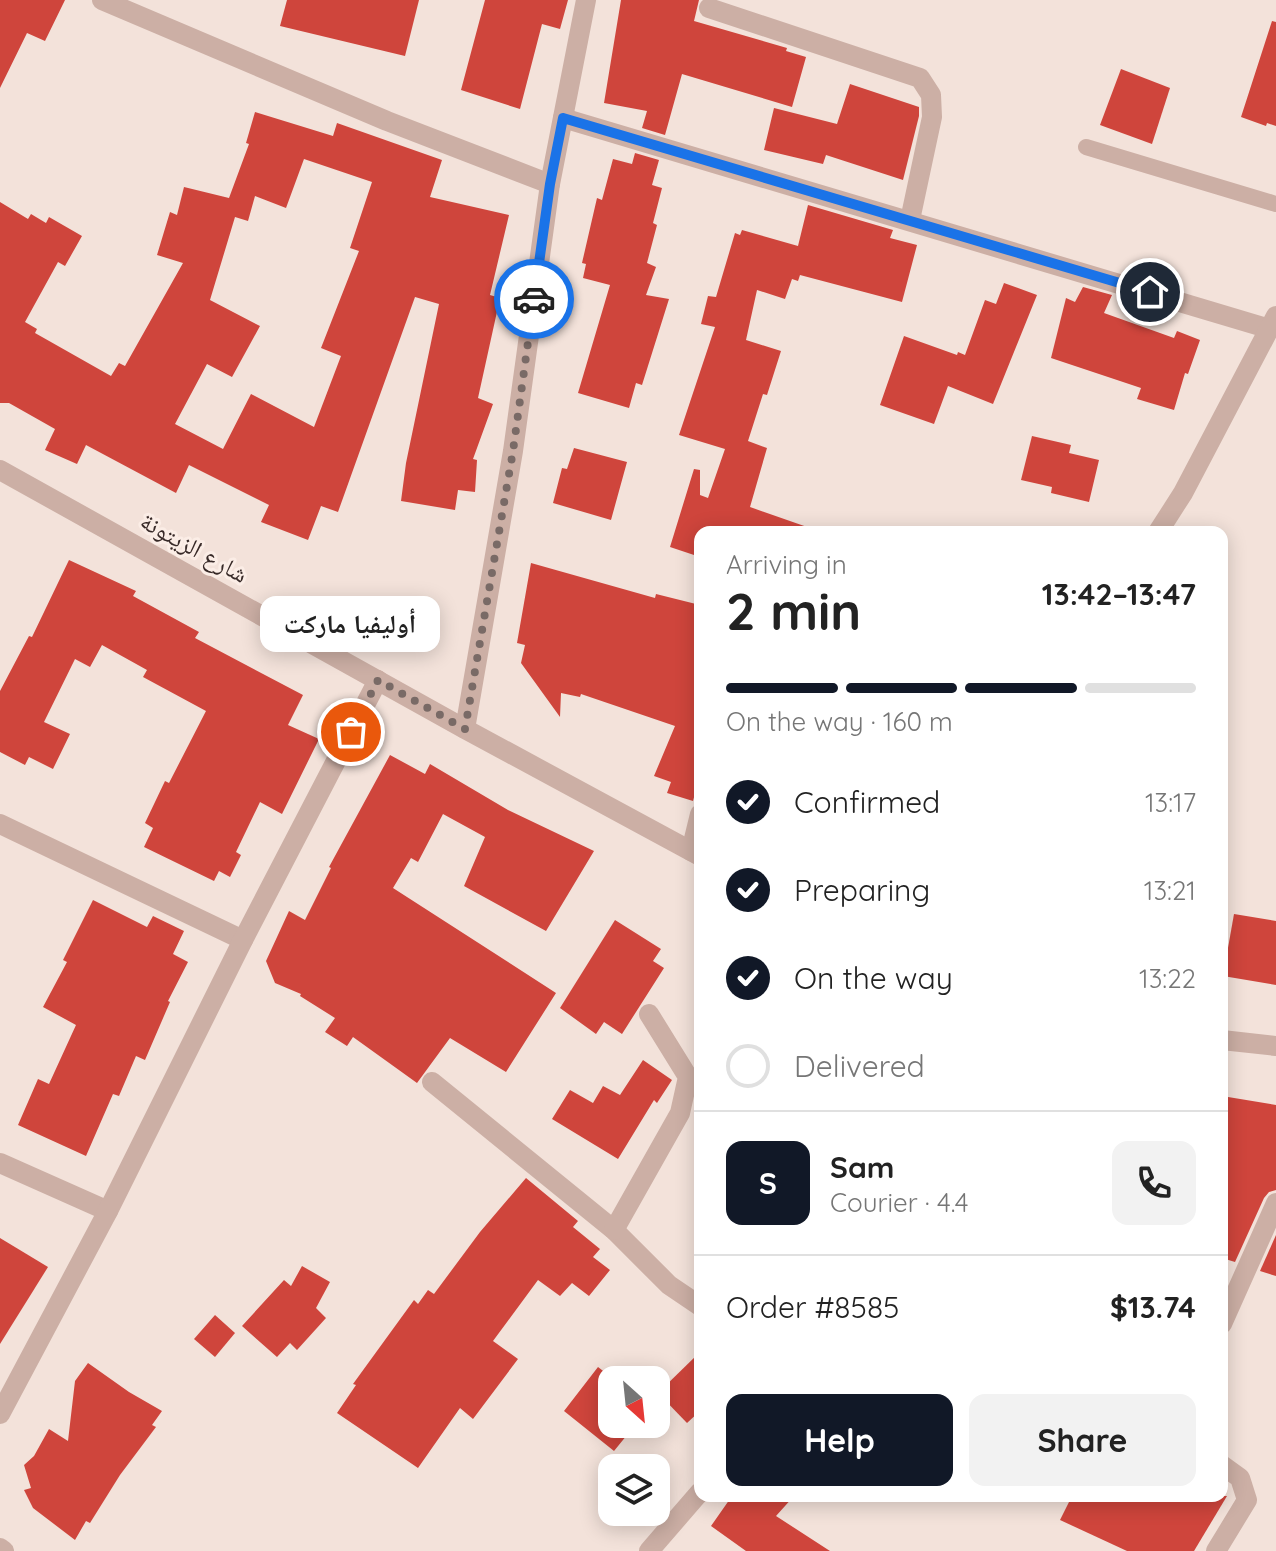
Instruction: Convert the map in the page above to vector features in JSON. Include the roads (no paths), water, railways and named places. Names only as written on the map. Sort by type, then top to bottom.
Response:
[{"type":"street","points":[[102,0],[343,103],[550,184]]},
{"type":"street","points":[[465,729],[513,451],[550,184],[586,0]]},
{"type":"street","points":[[709,8],[920,78],[931,95],[932,117],[910,220]]},
{"type":"street","points":[[563,118],[1273,323],[1183,493],[1162,526]]},
{"type":"street","name":"شارع الزيتونة","points":[[0,470],[694,853]]},
{"type":"street","points":[[0,1414],[108,1211],[243,940],[378,680]]},
{"type":"street","points":[[0,824],[243,940]]},
{"type":"street","points":[[614,1230],[680,1113],[688,1077],[649,1014]]},
{"type":"street","points":[[1228,1041],[1276,1046]]},
{"type":"street","points":[[432,1082],[614,1230],[669,1285],[694,1302]]},
{"type":"street","points":[[0,1163],[108,1211]]},
{"type":"street","points":[[1228,1311],[1276,1203]]},
{"type":"street","points":[[1216,1551],[1247,1500],[1240,1478],[1228,1469]]},
{"type":"street","points":[[649,1551],[694,1499]]},
{"type":"lane","points":[[1086,147],[1276,204]]},
{"type":"place","name":"أوليفيا ماركت","points":[[351,732]]}]
